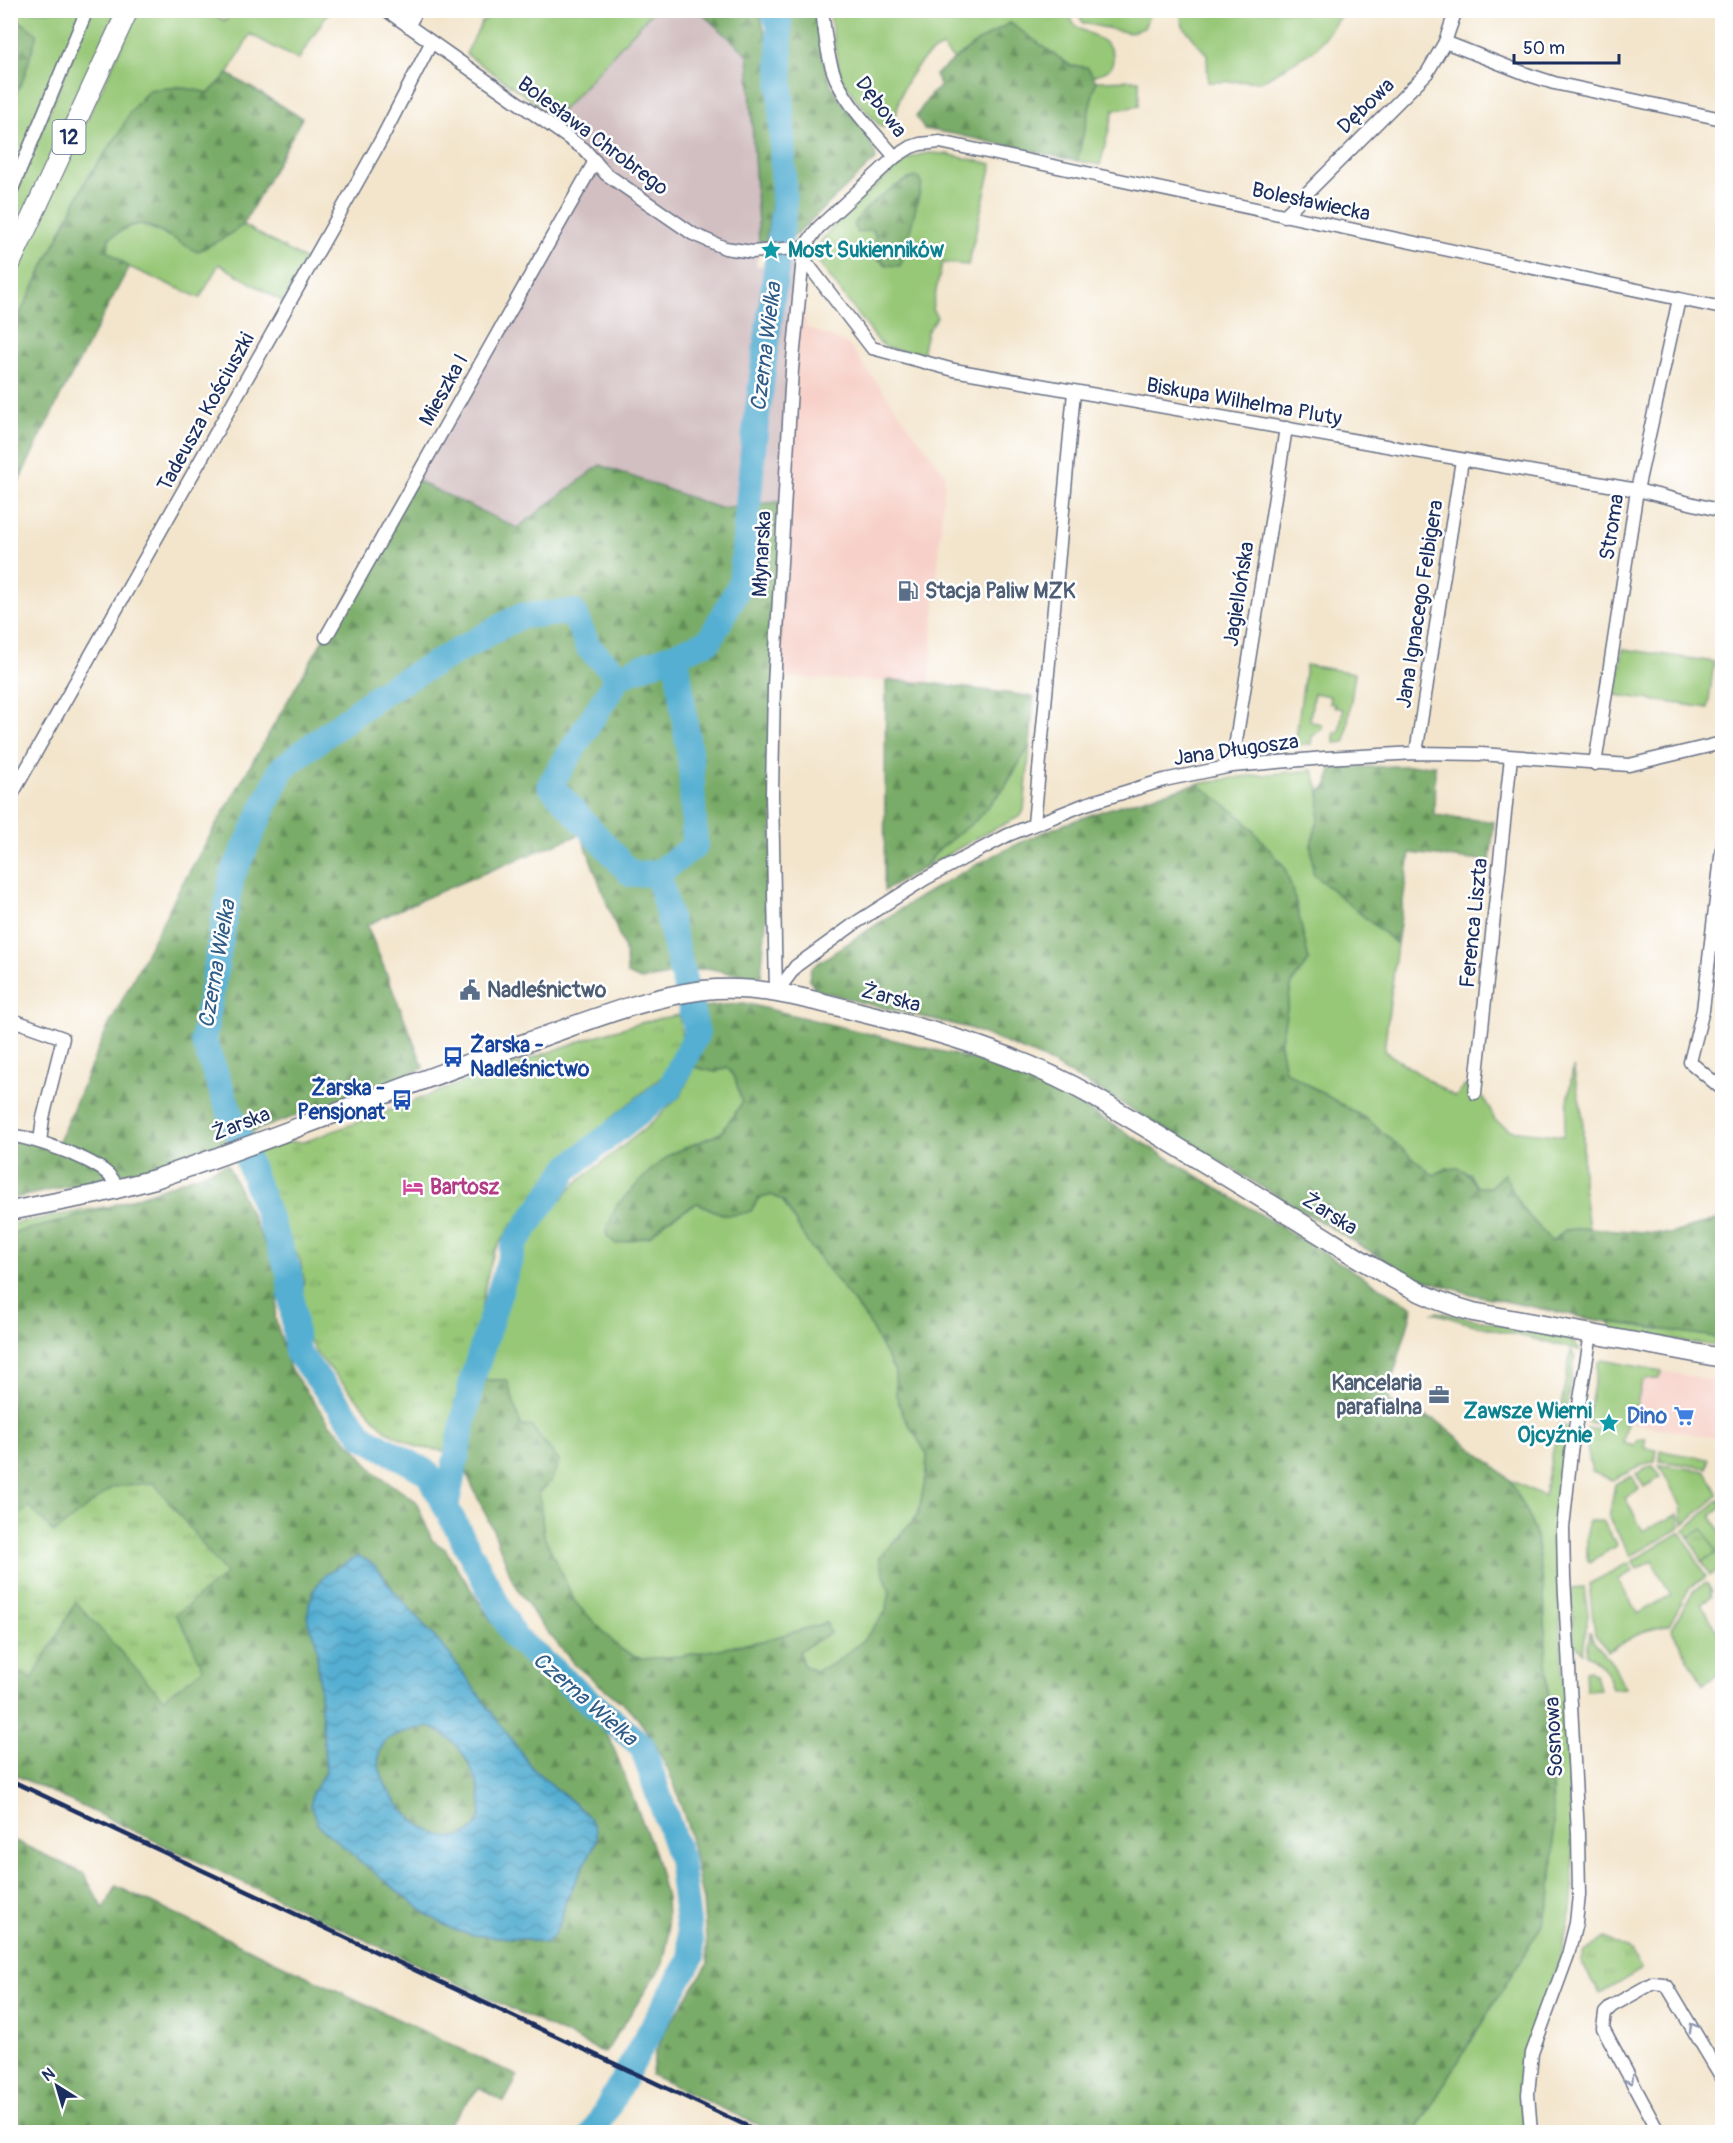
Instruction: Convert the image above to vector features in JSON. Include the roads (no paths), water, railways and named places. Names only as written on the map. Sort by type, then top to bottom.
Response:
[{"type":"main road","name":"12","points":[[10,264],[128,10]]},
{"type":"street","points":[[10,194],[87,10]]},
{"type":"street","name":"Bolesława Chrobrego","points":[[386,10],[584,149],[611,177],[693,234],[724,248],[752,252],[800,251]]},
{"type":"street","points":[[408,26],[414,16],[414,10]]},
{"type":"street","name":"Dębowa","points":[[822,10],[829,55],[836,79],[850,102],[895,157]]},
{"type":"street","name":"Dębowa","points":[[1284,216],[1416,84],[1434,63],[1445,42],[1456,10]]},
{"type":"street","points":[[1445,42],[1529,75],[1554,82],[1722,119]]},
{"type":"street","name":"Tadeusza Kościuszki","points":[[10,798],[381,140],[432,43]]},
{"type":"street","name":"Bolesławiecka","points":[[895,157],[911,147],[940,142],[1722,308]]},
{"type":"street","points":[[800,251],[818,228],[895,157]]},
{"type":"street","name":"Mieszka I","points":[[326,637],[595,161]]},
{"type":"street","name":"Biskupa Wilhelma Pluty","points":[[800,251],[872,348],[954,370],[1637,490],[1722,511]]},
{"type":"street","name":"Młynarska","points":[[776,993],[772,794],[774,685],[800,251]]},
{"type":"street","name":"Stroma","points":[[1595,764],[1637,490],[1679,299]]},
{"type":"street","points":[[1034,824],[1074,392]]},
{"type":"street","name":"Jagiellońska","points":[[1232,766],[1286,428]]},
{"type":"street","name":"Jana Ignacego Felbigera","points":[[1416,753],[1462,460]]},
{"type":"street","name":"Jana Długosza","points":[[776,993],[796,966],[857,922],[959,861],[1034,824],[1134,789],[1232,766],[1352,756],[1416,753],[1629,765],[1722,743]]},
{"type":"street","name":"Ferenca Liszta","points":[[1475,1093],[1511,757]]},
{"type":"street","points":[[1722,849],[1702,1010],[1690,1062],[1722,1089]]},
{"type":"street","name":"Żarska","points":[[10,1211],[119,1189],[202,1163],[612,1012],[706,990],[741,989],[776,993],[878,1017],[983,1046],[1030,1064],[1064,1080],[1122,1113],[1391,1278],[1446,1304],[1473,1312],[1722,1358]]},
{"type":"street","points":[[10,1019],[63,1038],[43,1118],[40,1142]]},
{"type":"street","points":[[10,1136],[40,1142],[101,1169],[119,1189]]},
{"type":"street","name":"Sosnowa","points":[[1531,2133],[1528,2094],[1532,2053],[1568,1955],[1576,1923],[1579,1895],[1563,1528],[1567,1479],[1591,1334]]},
{"type":"street","points":[[1659,2133],[1602,2028],[1605,2013],[1612,2006],[1653,1983],[1668,1986],[1722,2078]]},
{"type":"water","points":[[358,1556],[376,1567],[450,1655],[532,1768],[585,1813],[595,1827],[597,1840],[565,1902],[562,1918],[554,1935],[545,1943],[527,1939],[474,1935],[454,1930],[428,1915],[318,1825],[311,1806],[312,1793],[326,1772],[316,1638],[308,1623],[309,1604],[315,1588],[325,1575]],"holes":[[[431,1727],[456,1745],[463,1754],[480,1793],[479,1819],[473,1829],[461,1836],[446,1837],[430,1831],[414,1820],[388,1789],[381,1772],[379,1756],[388,1739],[399,1733]]]},
{"type":"waterway","name":"Czerna Wielka","points":[[594,2132],[692,1956],[680,1858],[642,1746],[515,1638],[428,1473],[364,1437],[297,1352],[289,1272],[203,1040],[232,876],[282,768],[380,694],[520,616],[573,612],[589,648],[619,676],[709,641],[741,583],[754,440],[784,207],[779,23],[772,10]]},
{"type":"waterway","name":"Czerna Wielka","points":[[446,1507],[472,1380],[515,1243],[568,1168],[670,1088],[697,1033],[658,873],[695,846],[691,766],[676,654]]},
{"type":"waterway","name":"Czerna Wielka","points":[[619,676],[550,785],[631,874],[658,873]]},
{"type":"railway","points":[[10,1780],[760,2132]]},
{"type":"place","name":"Most Sukienników","points":[[771,250]]},
{"type":"place","name":"Stacja Paliw MZK","points":[[908,591]]},
{"type":"place","name":"Nadleśnictwo","points":[[470,990]]},
{"type":"place","name":"Żarska - Nadleśnictwo","points":[[453,1057]]},
{"type":"place","name":"Żarska - Pensjonat","points":[[402,1100]]},
{"type":"place","name":"Bartosz","points":[[413,1187]]},
{"type":"place","name":"Kancelaria parafialna","points":[[1439,1395]]},
{"type":"place","name":"Dino","points":[[1684,1416]]},
{"type":"place","name":"Zawsze Wierni Ojcyźnie","points":[[1609,1423]]}]
